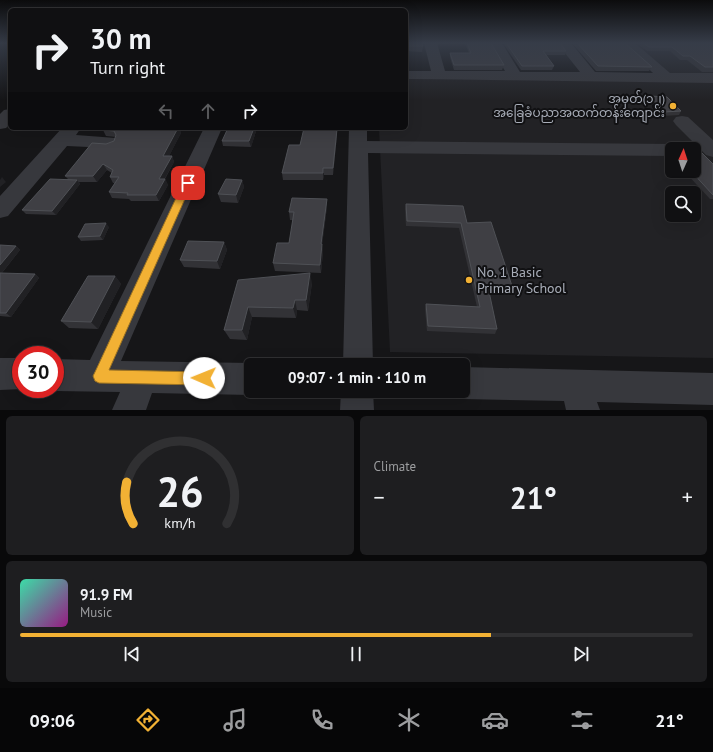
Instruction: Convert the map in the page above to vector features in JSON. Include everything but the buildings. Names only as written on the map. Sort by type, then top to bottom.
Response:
[{"type":"street","points":[[436,62],[440,75]]},
{"type":"street","points":[[507,62],[515,76]]},
{"type":"street","points":[[579,62],[592,78]]},
{"type":"street","points":[[649,62],[666,77]]},
{"type":"street","points":[[408,75],[713,78]]},
{"type":"street","points":[[0,124],[8,116]]},
{"type":"street","points":[[682,121],[713,151]]},
{"type":"street","points":[[99,376],[212,130]]},
{"type":"street","points":[[0,210],[67,134],[109,142]]},
{"type":"street","points":[[358,358],[358,137],[665,150]]},
{"type":"street","points":[[701,150],[713,151]]},
{"type":"street","points":[[0,374],[12,374]]},
{"type":"street","points":[[64,375],[244,379]]},
{"type":"street","points":[[129,410],[142,377]]},
{"type":"street","points":[[470,384],[579,398],[713,389]]},
{"type":"street","points":[[357,398],[357,410]]},
{"type":"shaded area","points":[[651,62],[713,62],[713,77],[666,76]]},
{"type":"shaded area","points":[[408,79],[713,82],[713,358],[390,352],[379,130],[408,130]]},
{"type":"place","name":"အမှတ်(၁၂) အခြေခံပညာအထက်တန်းကျောင်း","points":[[673,106]]},
{"type":"place","name":"No. 1 Basic Primary School","points":[[469,280]]},
{"type":"route","points":[[188,183],[99,376],[204,378]]}]
